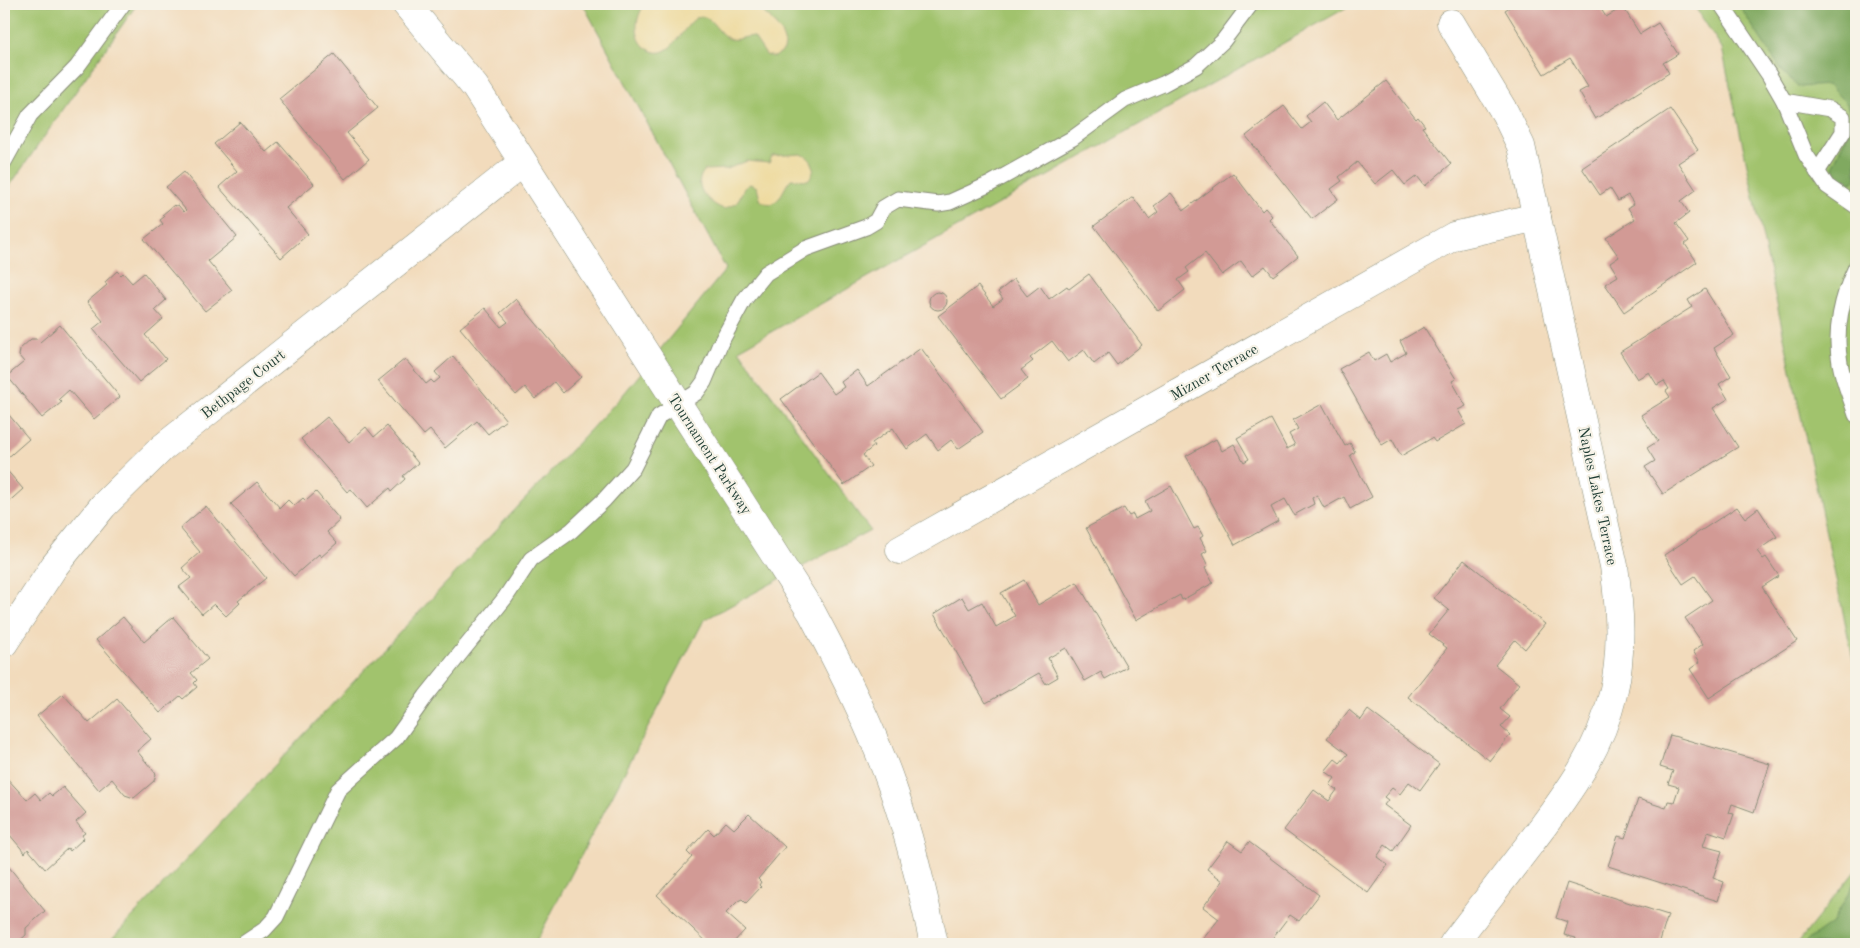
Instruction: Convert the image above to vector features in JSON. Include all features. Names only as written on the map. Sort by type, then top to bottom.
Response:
[{"type":"street","name":"Tournament Parkway","points":[[406,4],[475,87],[812,613],[856,698],[893,788],[918,871],[934,944]]},
{"type":"street","name":"Naples Lakes Terrace","points":[[1451,23],[1505,113],[1521,146],[1614,566],[1620,609],[1620,650],[1613,694],[1599,737],[1576,783],[1453,944]]},
{"type":"street","name":"Bethpage Court","points":[[4,643],[54,565],[103,506],[162,448],[522,163]]},
{"type":"street","name":"Mizner Terrace","points":[[900,550],[1454,236],[1538,217]]},
{"type":"lane","points":[[4,162],[30,115],[77,67],[123,4]]},
{"type":"lane","points":[[243,944],[264,930],[276,917],[338,790],[396,738],[426,696],[505,598],[531,559],[571,531],[619,484],[643,450],[659,416],[696,392],[704,382],[720,344],[744,300],[766,273],[779,263],[805,249],[866,227],[876,221],[883,208],[898,199],[938,204],[967,196],[990,184],[1073,138],[1125,100],[1163,84],[1196,66],[1223,41],[1252,4]]},
{"type":"lane","points":[[1721,4],[1784,101],[1806,155],[1817,172],[1827,186],[1856,206]]},
{"type":"lane","points":[[1784,101],[1830,109],[1842,117],[1843,132],[1817,172]]},
{"type":"lane","points":[[1856,267],[1844,298],[1839,344],[1840,362],[1856,416]]},
{"type":"green space","points":[[4,4],[137,4],[4,194]]},
{"type":"green space","points":[[583,4],[1353,4],[739,350],[870,530],[704,620],[535,944],[107,944],[622,396],[726,269]]},
{"type":"green space","points":[[1693,4],[1856,4],[1856,673],[1722,48]]},
{"type":"green space","points":[[1738,4],[1856,4],[1856,177],[1852,182],[1838,182],[1833,165],[1852,124],[1847,104],[1828,85],[1799,87],[1782,71]]},
{"type":"green space","points":[[1856,870],[1856,944],[1797,944]]},
{"type":"green space","points":[[1856,879],[1856,944],[1802,944],[1833,922]]},
{"type":"sand","points":[[644,4],[752,4],[769,17],[781,32],[785,45],[784,50],[775,57],[766,55],[754,37],[730,39],[722,34],[709,20],[701,16],[689,25],[671,46],[664,51],[656,52],[648,49],[638,36],[638,20]]},
{"type":"sand","points":[[801,154],[809,158],[813,165],[811,176],[808,180],[791,179],[779,198],[772,203],[760,200],[757,187],[750,184],[744,188],[737,203],[724,209],[718,207],[707,198],[700,188],[701,176],[705,170],[727,169],[747,161],[769,163],[772,156]]},
{"type":"building","points":[[1515,4],[1598,4],[1606,17],[1623,7],[1640,34],[1658,23],[1678,54],[1663,63],[1669,73],[1595,119],[1579,92],[1588,87],[1570,58],[1544,74],[1505,10]]},
{"type":"building","points":[[334,54],[378,108],[347,133],[369,159],[345,179],[279,99]]},
{"type":"building","points":[[1386,81],[1416,119],[1418,117],[1425,126],[1422,127],[1451,164],[1425,186],[1417,176],[1405,185],[1393,170],[1375,184],[1357,162],[1339,177],[1342,181],[1331,189],[1338,199],[1312,219],[1246,136],[1284,106],[1302,129],[1311,122],[1306,116],[1323,102],[1337,120]]},
{"type":"building","points":[[1670,109],[1698,150],[1678,163],[1696,190],[1681,201],[1689,213],[1676,223],[1689,241],[1685,244],[1697,262],[1624,312],[1605,284],[1618,276],[1610,263],[1619,257],[1606,238],[1635,219],[1628,208],[1634,204],[1628,195],[1618,201],[1610,188],[1600,195],[1582,168]]},
{"type":"building","points":[[240,122],[266,152],[278,142],[314,184],[286,208],[308,234],[281,258],[219,187],[237,171],[214,144]]},
{"type":"building","points":[[184,172],[237,237],[208,261],[232,290],[205,311],[144,239],[163,224],[160,220],[164,217],[162,215],[174,205],[178,205],[184,212],[186,210],[166,187]]},
{"type":"building","points":[[1233,173],[1262,211],[1265,208],[1272,216],[1269,219],[1298,256],[1273,276],[1265,266],[1252,276],[1241,261],[1222,275],[1205,253],[1186,268],[1189,272],[1178,280],[1185,290],[1158,311],[1094,226],[1133,197],[1149,219],[1158,212],[1154,206],[1171,193],[1184,210]]},
{"type":"building","points":[[117,271],[121,275],[123,273],[132,283],[144,273],[166,300],[155,310],[163,319],[145,335],[166,359],[139,382],[93,329],[103,321],[87,302],[107,285],[105,282]]},
{"type":"building","points":[[1089,274],[1142,345],[1117,365],[1108,353],[1094,364],[1084,350],[1068,362],[1052,341],[1030,358],[1033,361],[1021,370],[1028,379],[1001,399],[938,316],[978,286],[993,306],[1003,299],[998,292],[1014,279],[1027,296],[1040,286],[1049,299],[1067,286],[1069,289]]},
{"type":"building","points":[[1705,289],[1734,335],[1714,348],[1731,376],[1719,384],[1728,399],[1713,408],[1738,447],[1663,494],[1645,467],[1655,461],[1647,448],[1658,441],[1641,415],[1670,397],[1666,391],[1669,389],[1664,381],[1657,385],[1649,372],[1637,379],[1620,352],[1692,307],[1688,300]]},
{"type":"building","points":[[934,292],[942,292],[947,297],[945,308],[934,310],[929,305],[929,297]]},
{"type":"building","points":[[516,299],[581,377],[563,393],[554,382],[535,399],[525,387],[516,395],[460,328],[485,308],[501,327],[508,322],[500,313]]},
{"type":"building","points":[[60,325],[120,397],[94,419],[69,390],[59,399],[62,402],[42,418],[7,376],[24,362],[19,356],[20,349],[31,339],[37,339],[40,342]]},
{"type":"building","points":[[1424,327],[1456,379],[1452,381],[1466,406],[1458,410],[1466,424],[1435,442],[1432,438],[1401,456],[1392,439],[1382,445],[1339,369],[1369,352],[1374,361],[1386,354],[1390,362],[1406,353],[1400,341]]},
{"type":"building","points":[[921,348],[983,432],[958,449],[951,440],[938,450],[927,434],[907,449],[893,428],[872,443],[874,446],[863,455],[871,466],[844,485],[781,399],[818,372],[834,394],[844,387],[841,382],[857,370],[868,386]]},
{"type":"building","points":[[453,356],[506,420],[488,434],[477,421],[445,448],[430,430],[424,435],[378,381],[405,359],[426,384],[431,380],[434,383],[440,378],[435,372]]},
{"type":"building","points":[[1322,404],[1345,446],[1350,443],[1355,452],[1350,455],[1372,497],[1350,509],[1344,497],[1324,508],[1317,495],[1312,498],[1314,504],[1294,515],[1285,499],[1271,507],[1278,521],[1235,545],[1186,456],[1216,439],[1222,451],[1234,444],[1244,462],[1249,459],[1237,438],[1271,419],[1287,449],[1295,445],[1289,434],[1298,429],[1293,420]]},
{"type":"building","points":[[4,409],[29,439],[4,461]]},
{"type":"building","points":[[327,417],[349,442],[366,427],[374,437],[387,426],[418,463],[403,476],[405,479],[392,491],[390,488],[367,508],[351,489],[347,492],[301,439]]},
{"type":"building","points":[[4,467],[23,489],[4,506]]},
{"type":"building","points":[[257,482],[280,508],[288,500],[294,506],[303,498],[306,501],[316,492],[340,520],[327,532],[337,543],[321,557],[319,554],[294,576],[231,504]]},
{"type":"building","points":[[1171,486],[1194,529],[1198,527],[1203,536],[1200,538],[1207,551],[1202,554],[1208,566],[1205,568],[1213,583],[1182,600],[1180,595],[1136,620],[1086,528],[1124,508],[1129,516],[1133,514],[1135,519],[1150,511],[1145,501]]},
{"type":"building","points":[[206,506],[266,578],[238,601],[240,603],[226,616],[214,604],[202,614],[179,587],[191,578],[182,568],[200,552],[180,528]]},
{"type":"building","points":[[1737,507],[1745,518],[1758,508],[1777,537],[1757,551],[1763,559],[1766,557],[1779,576],[1762,587],[1797,641],[1709,698],[1690,669],[1700,662],[1693,651],[1703,644],[1685,618],[1712,600],[1695,576],[1683,584],[1664,555]]},
{"type":"building","points":[[1464,560],[1545,624],[1525,649],[1515,640],[1495,665],[1519,684],[1500,709],[1510,717],[1501,727],[1510,735],[1490,761],[1408,697],[1447,648],[1429,634],[1449,610],[1434,598]]},
{"type":"building","points":[[1024,580],[1038,605],[1077,582],[1127,667],[1105,679],[1101,672],[1085,681],[1066,648],[1048,658],[1058,677],[1046,684],[1039,673],[986,703],[934,614],[962,597],[969,609],[982,602],[996,627],[1015,616],[1001,593]]},
{"type":"building","points":[[123,617],[144,642],[173,617],[208,659],[191,673],[197,680],[194,683],[197,687],[183,699],[180,696],[160,713],[96,640]]},
{"type":"building","points":[[63,694],[89,723],[117,699],[151,739],[137,751],[156,774],[154,781],[134,798],[125,795],[112,779],[99,790],[37,716]]},
{"type":"building","points":[[1349,710],[1361,720],[1368,710],[1439,764],[1420,790],[1409,782],[1400,794],[1392,788],[1384,797],[1388,800],[1384,805],[1411,825],[1393,851],[1385,845],[1377,857],[1388,865],[1368,893],[1284,830],[1314,790],[1329,801],[1337,790],[1330,785],[1335,778],[1325,771],[1335,759],[1340,763],[1348,754],[1327,738]]},
{"type":"building","points":[[1670,735],[1770,764],[1754,812],[1732,804],[1729,813],[1734,814],[1726,837],[1708,831],[1703,846],[1722,851],[1713,878],[1724,882],[1718,901],[1608,866],[1618,836],[1625,838],[1638,799],[1666,808],[1668,801],[1674,802],[1679,787],[1668,784],[1673,771],[1660,767]]},
{"type":"building","points":[[4,775],[27,800],[35,793],[41,800],[49,793],[52,796],[63,787],[86,813],[76,822],[85,833],[82,835],[84,838],[70,851],[68,848],[45,869],[28,849],[25,853],[4,828]]},
{"type":"building","points":[[749,814],[785,847],[758,879],[761,882],[759,885],[761,887],[746,903],[742,899],[738,901],[726,913],[745,930],[732,944],[709,944],[657,895],[692,857],[687,852],[708,829],[714,835],[726,822],[734,829]]},
{"type":"building","points":[[1228,841],[1242,851],[1249,842],[1319,895],[1299,921],[1290,915],[1271,940],[1277,944],[1199,944],[1219,919],[1203,907],[1223,881],[1207,869]]},
{"type":"building","points":[[4,861],[45,911],[26,928],[26,935],[16,944],[4,943]]},
{"type":"building","points":[[1567,883],[1668,915],[1659,944],[1574,944],[1576,938],[1564,935],[1568,922],[1556,918]]}]
